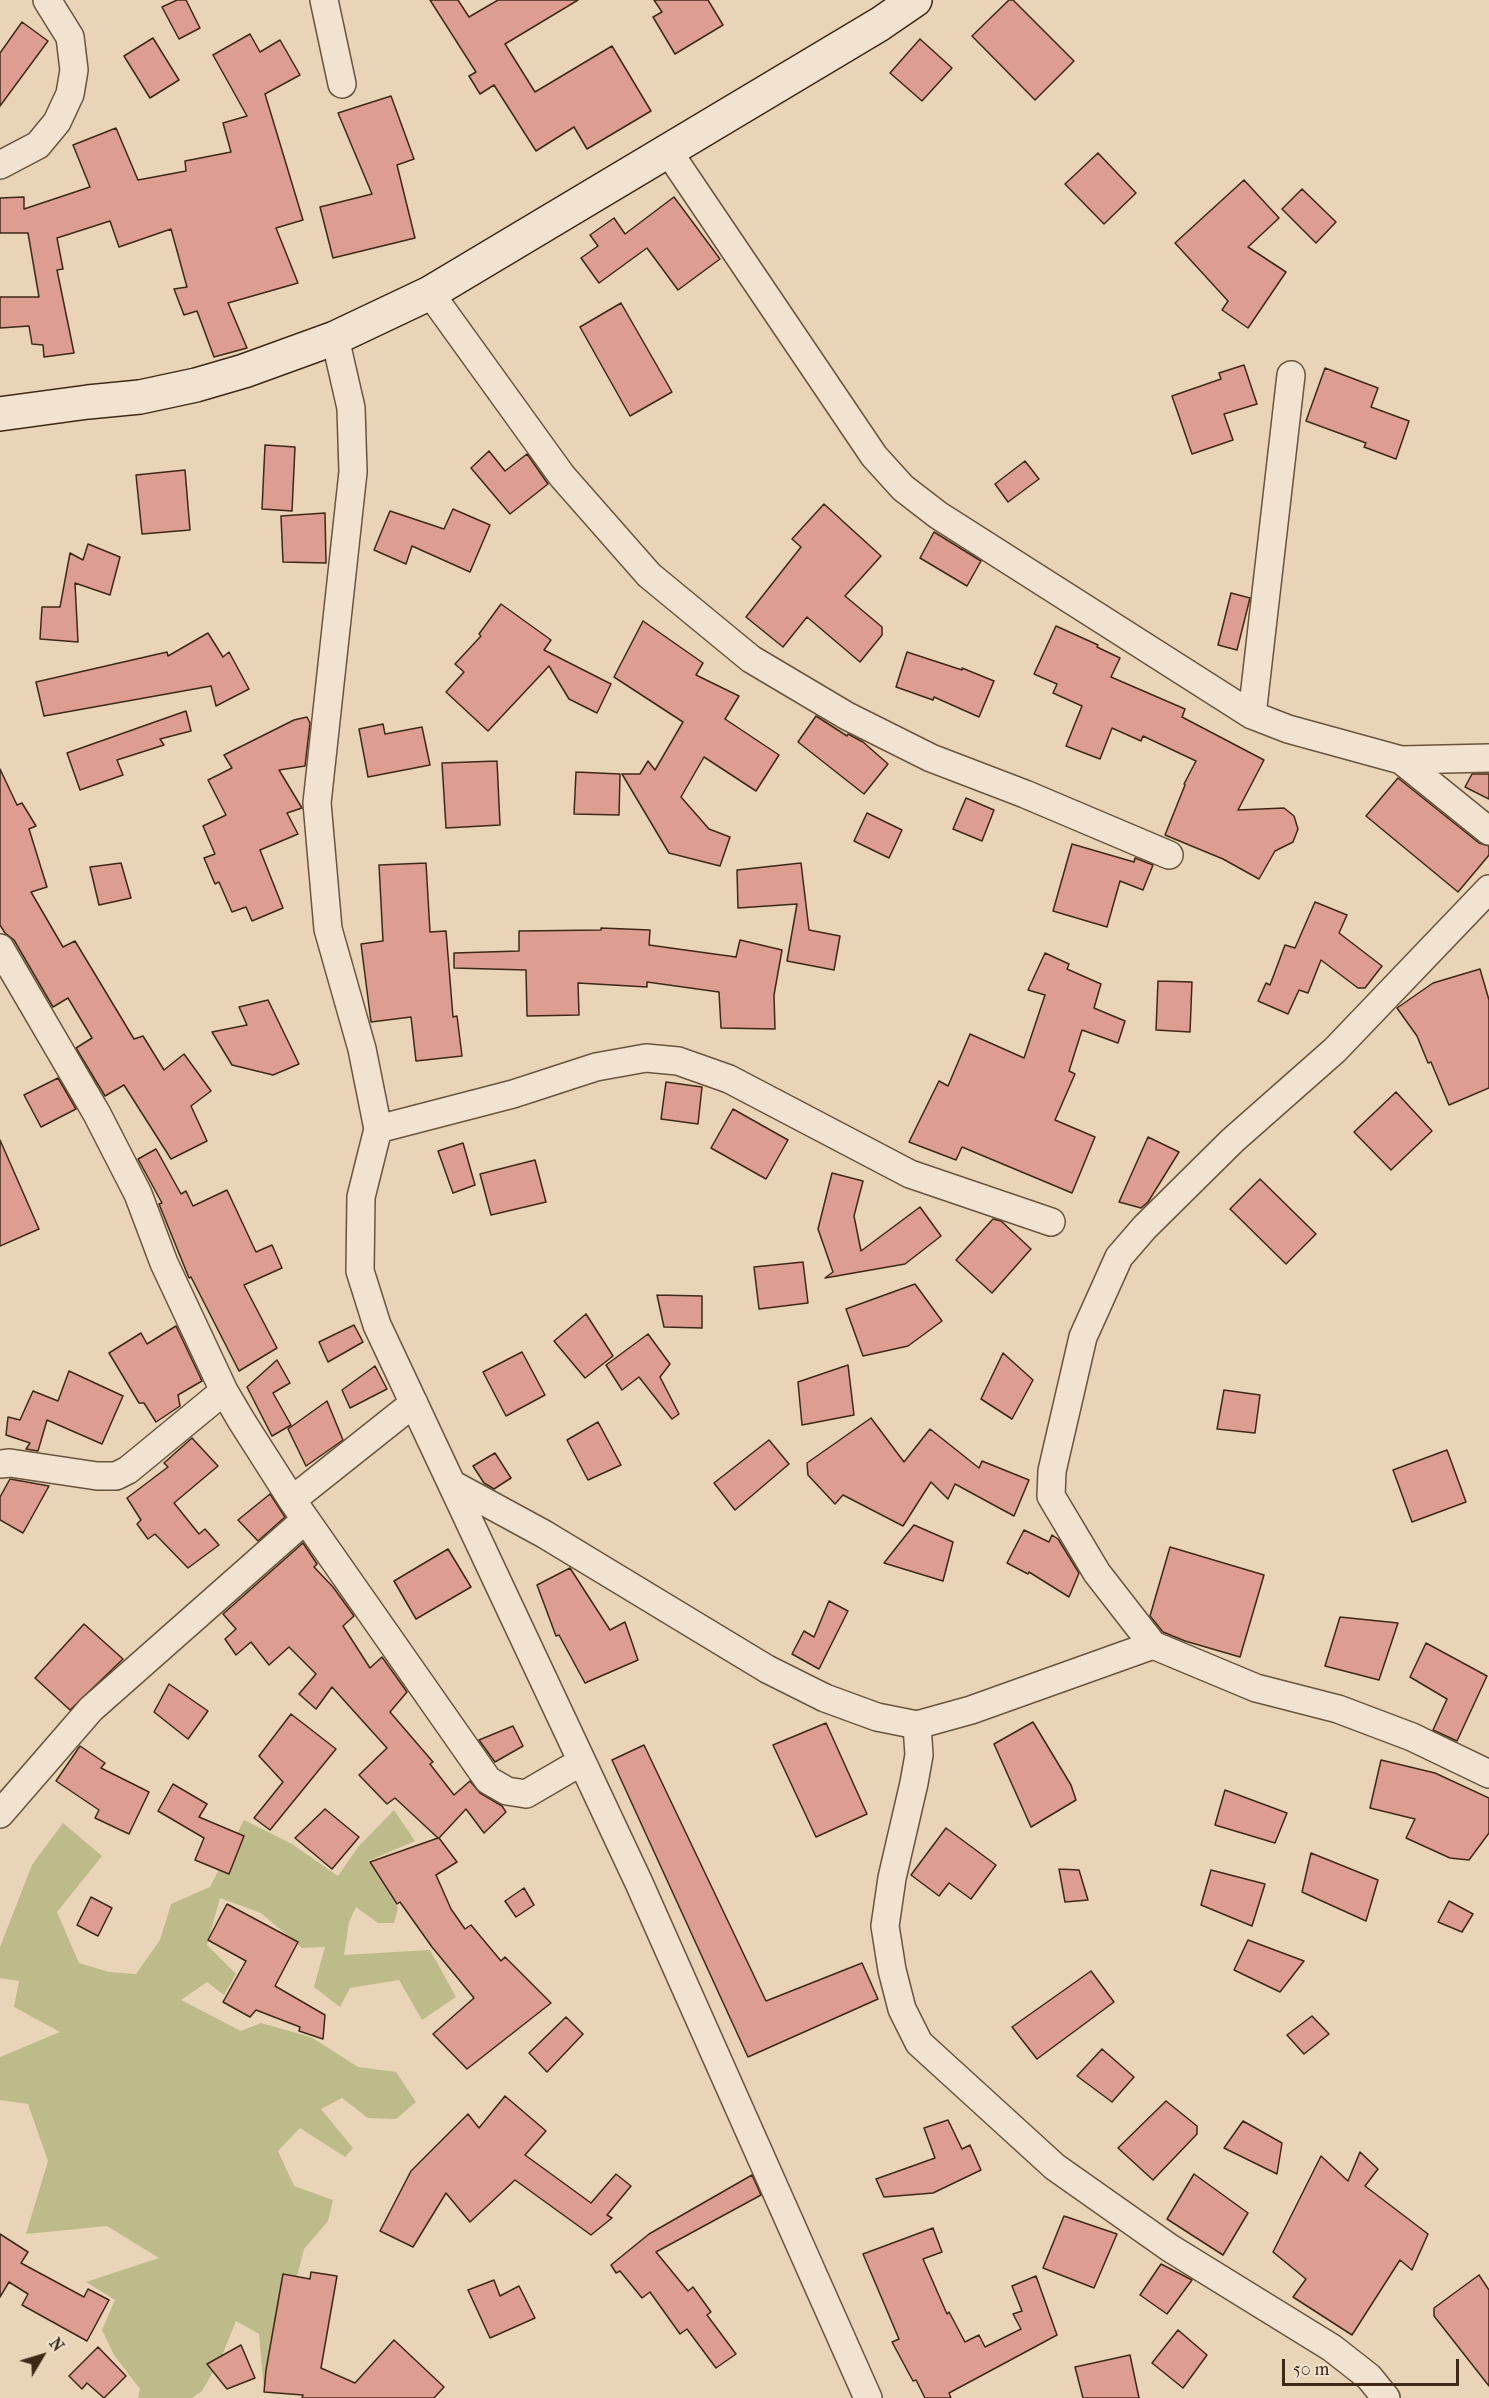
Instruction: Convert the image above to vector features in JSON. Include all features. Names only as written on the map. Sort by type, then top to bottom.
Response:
[{"type":"street","points":[[0,165],[39,145],[57,122],[70,94],[74,70],[70,37],[47,0]]},
{"type":"street","points":[[324,0],[342,84]]},
{"type":"street","points":[[0,414],[140,397],[196,385],[334,338],[430,293],[880,24],[915,0]]},
{"type":"street","points":[[668,151],[874,456],[903,488],[948,522],[1252,715],[1287,729],[1401,760],[1489,758]]},
{"type":"street","points":[[430,293],[562,476],[649,575],[751,659],[847,716],[931,758],[1025,794],[1169,855]]},
{"type":"street","points":[[334,338],[351,408],[353,472],[317,803],[328,928],[362,1049],[378,1129],[361,1197],[360,1271],[377,1324],[639,1883],[868,2398]]},
{"type":"street","points":[[1252,715],[1291,375]]},
{"type":"street","points":[[1401,760],[1489,831]]},
{"type":"street","points":[[1489,889],[1335,1050],[1233,1140],[1145,1227],[1119,1257],[1083,1337],[1052,1471],[1051,1496],[1097,1573],[1153,1645],[1256,1688],[1338,1708],[1402,1733],[1489,1774]]},
{"type":"street","points":[[0,948],[97,1114],[138,1194],[164,1263],[224,1391],[299,1510],[488,1780],[507,1791],[526,1794],[581,1762]]},
{"type":"street","points":[[378,1129],[513,1094],[596,1067],[646,1058],[678,1061],[729,1079],[910,1174],[1051,1222]]},
{"type":"street","points":[[0,1464],[10,1463],[97,1476],[116,1476],[128,1470],[224,1391]]},
{"type":"street","points":[[0,1814],[91,1709],[414,1403]]},
{"type":"street","points":[[452,1484],[544,1534],[767,1669],[825,1698],[877,1717],[917,1725],[971,1710],[1153,1645]]},
{"type":"street","points":[[917,1725],[919,1755],[892,1878],[885,1926],[892,1970],[902,2009],[919,2043],[1055,2167],[1170,2248],[1332,2348],[1369,2377],[1386,2398]]},
{"type":"shaded area","points":[[394,1810],[415,1841],[368,1861],[398,1908],[394,1923],[378,1923],[356,1907],[349,1922],[344,1955],[430,1950],[456,1997],[422,2020],[399,1980],[350,1988],[340,2007],[314,1987],[325,1947],[302,1948],[261,1913],[220,1898],[207,1945],[236,1974],[224,1995],[207,1982],[181,2000],[241,2031],[261,2023],[311,2037],[358,2067],[396,2072],[416,2102],[396,2119],[368,2118],[342,2098],[321,2109],[353,2148],[345,2157],[300,2128],[278,2151],[294,2186],[333,2200],[328,2221],[304,2249],[282,2336],[264,2392],[259,2334],[236,2321],[221,2358],[202,2391],[192,2398],[138,2398],[140,2389],[114,2355],[102,2330],[115,2300],[86,2282],[159,2258],[107,2226],[26,2234],[48,2161],[28,2104],[0,2100],[0,2057],[60,2032],[14,2007],[19,1981],[0,1978],[0,1947],[32,1865],[63,1823],[102,1856],[57,1912],[79,1963],[109,1972],[136,1974],[160,1940],[171,1904],[210,1887],[244,1820],[292,1844],[338,1876],[358,1847]]},
{"type":"building","points":[[177,0],[186,0],[200,28],[179,39],[162,7]]},
{"type":"building","points":[[430,0],[458,0],[469,17],[498,0],[578,0],[505,44],[535,92],[612,46],[651,111],[587,149],[574,127],[536,151],[494,85],[480,94],[469,76],[476,72]]},
{"type":"building","points":[[654,0],[708,0],[723,25],[675,54],[653,17],[662,12]]},
{"type":"building","points":[[1009,0],[1013,0],[1074,61],[1035,100],[972,36]]},
{"type":"building","points":[[22,22],[48,41],[0,106],[0,53]]},
{"type":"building","points":[[250,34],[260,52],[280,40],[300,75],[265,94],[303,220],[276,228],[298,283],[228,303],[247,348],[214,357],[197,311],[184,315],[174,289],[187,287],[171,229],[119,247],[110,221],[57,238],[63,269],[57,270],[74,353],[44,357],[43,345],[32,344],[29,326],[0,328],[0,297],[39,297],[28,233],[0,233],[0,198],[24,197],[24,209],[90,187],[73,145],[116,128],[138,180],[186,171],[185,161],[231,152],[223,123],[247,116],[213,55]]},
{"type":"building","points":[[153,38],[179,80],[150,98],[124,56]]},
{"type":"building","points":[[920,39],[952,68],[922,101],[890,73]]},
{"type":"building","points":[[391,96],[414,159],[397,165],[415,238],[333,258],[320,207],[372,194],[338,113]]},
{"type":"building","points":[[1098,153],[1136,193],[1104,224],[1065,184]]},
{"type":"building","points":[[1244,180],[1279,218],[1248,247],[1286,272],[1248,328],[1222,310],[1228,301],[1175,243]]},
{"type":"building","points":[[1302,189],[1336,222],[1316,243],[1282,209]]},
{"type":"building","points":[[674,197],[720,259],[678,290],[647,248],[599,283],[581,258],[598,246],[590,235],[614,218],[625,234]]},
{"type":"building","points":[[621,303],[672,392],[630,416],[580,327]]},
{"type":"building","points":[[1244,365],[1257,404],[1224,414],[1233,440],[1192,454],[1172,396],[1221,379],[1219,373]]},
{"type":"building","points":[[1325,368],[1378,388],[1371,407],[1409,421],[1396,459],[1364,447],[1366,443],[1306,421]]},
{"type":"building","points":[[265,445],[295,447],[292,511],[262,509]]},
{"type":"building","points":[[489,451],[505,471],[527,454],[548,484],[510,514],[471,468]]},
{"type":"building","points":[[1025,461],[1039,479],[1008,502],[995,484]]},
{"type":"building","points":[[185,470],[190,530],[142,534],[136,475]]},
{"type":"building","points":[[824,504],[881,556],[845,596],[882,627],[882,635],[860,662],[807,617],[783,647],[746,617],[801,547],[792,539]]},
{"type":"building","points":[[453,509],[490,525],[470,572],[412,546],[406,564],[374,550],[390,511],[444,529]]},
{"type":"building","points":[[325,513],[326,563],[283,562],[281,516]]},
{"type":"building","points":[[934,532],[981,561],[967,586],[920,558]]},
{"type":"building","points":[[88,544],[120,557],[110,595],[75,583],[78,642],[40,639],[42,607],[60,607],[70,553],[83,560]]},
{"type":"building","points":[[1231,593],[1250,598],[1237,650],[1218,645]]},
{"type":"building","points":[[501,604],[551,640],[544,650],[611,684],[597,713],[569,699],[549,666],[488,731],[446,692],[464,672],[455,664],[481,636],[479,634]]},
{"type":"building","points":[[643,621],[703,663],[696,675],[739,696],[725,719],[779,755],[756,791],[704,757],[681,797],[709,829],[730,837],[720,866],[669,853],[622,774],[640,774],[648,761],[655,770],[683,722],[614,677]]},
{"type":"building","points":[[1056,626],[1120,658],[1111,677],[1185,709],[1182,717],[1264,760],[1238,810],[1284,808],[1294,816],[1298,829],[1293,842],[1275,851],[1259,879],[1223,859],[1165,835],[1184,784],[1196,761],[1143,736],[1141,741],[1112,728],[1100,759],[1066,746],[1082,706],[1053,693],[1057,684],[1034,674]]},
{"type":"building","points":[[208,633],[223,657],[229,652],[249,689],[216,706],[211,686],[44,716],[36,682],[167,652],[168,656]]},
{"type":"building","points":[[907,652],[962,670],[962,668],[994,681],[979,717],[934,697],[933,700],[896,687]]},
{"type":"building","points":[[186,711],[191,731],[160,739],[164,745],[117,760],[123,775],[80,790],[67,753]]},
{"type":"building","points":[[816,716],[847,736],[848,734],[863,742],[888,764],[864,794],[798,742]]},
{"type":"building","points":[[307,717],[310,723],[305,766],[279,770],[302,808],[287,813],[298,834],[260,850],[283,908],[252,921],[246,907],[232,912],[219,882],[215,884],[204,858],[215,854],[203,826],[226,815],[208,780],[232,768],[224,755],[294,720]]},
{"type":"building","points":[[383,724],[385,734],[422,727],[430,765],[368,777],[359,729]]},
{"type":"building","points":[[497,761],[500,825],[446,828],[442,763]]},
{"type":"building","points":[[0,769],[17,805],[22,803],[36,826],[29,829],[47,887],[31,892],[63,947],[75,941],[134,1039],[143,1036],[164,1070],[184,1054],[211,1091],[191,1106],[207,1141],[171,1159],[124,1085],[105,1096],[76,1048],[92,1038],[68,998],[53,1007],[14,940],[5,933],[0,925]]},
{"type":"building","points":[[576,772],[620,774],[619,815],[574,814]]},
{"type":"building","points":[[1472,774],[1489,774],[1489,799],[1465,787]]},
{"type":"building","points":[[1398,778],[1479,843],[1489,846],[1489,855],[1458,892],[1366,816]]},
{"type":"building","points":[[966,798],[994,810],[982,841],[953,829]]},
{"type":"building","points":[[867,813],[902,830],[889,858],[854,841]]},
{"type":"building","points":[[1072,844],[1134,862],[1135,858],[1153,865],[1143,890],[1120,881],[1107,927],[1053,911]]},
{"type":"building","points":[[121,863],[131,898],[99,905],[90,867]]},
{"type":"building","points":[[426,863],[430,932],[446,931],[453,1017],[457,1016],[462,1056],[416,1061],[411,1017],[371,1022],[361,944],[383,941],[379,865]]},
{"type":"building","points":[[801,863],[809,930],[840,936],[834,970],[787,961],[797,904],[738,908],[737,870]]},
{"type":"building","points":[[1315,902],[1347,915],[1339,933],[1382,966],[1365,988],[1358,988],[1321,960],[1308,993],[1299,990],[1288,1014],[1258,1001],[1266,983],[1270,985],[1285,945],[1295,948]]},
{"type":"building","points":[[601,928],[650,930],[649,945],[736,957],[740,940],[782,950],[774,995],[775,1029],[721,1028],[719,992],[647,982],[647,987],[578,983],[579,1015],[527,1016],[526,970],[454,968],[454,953],[519,951],[519,931],[601,930]]},
{"type":"building","points":[[1045,953],[1069,964],[1067,969],[1101,984],[1094,1008],[1125,1021],[1118,1043],[1082,1030],[1069,1071],[1075,1074],[1055,1120],[1095,1137],[1072,1193],[962,1147],[956,1160],[909,1142],[939,1081],[948,1086],[970,1034],[1024,1058],[1045,995],[1028,990]]},
{"type":"building","points":[[1480,969],[1489,1000],[1489,1088],[1449,1105],[1431,1062],[1428,1063],[1417,1036],[1397,1008],[1433,983]]},
{"type":"building","points":[[1158,981],[1192,982],[1190,1032],[1156,1030]]},
{"type":"building","points":[[268,1000],[299,1064],[273,1075],[232,1065],[212,1032],[247,1025],[239,1007]]},
{"type":"building","points":[[58,1078],[76,1109],[41,1127],[24,1095]]},
{"type":"building","points":[[666,1082],[702,1087],[698,1124],[661,1119]]},
{"type":"building","points":[[1396,1092],[1432,1131],[1391,1170],[1354,1132]]},
{"type":"building","points":[[733,1109],[788,1140],[766,1179],[711,1148]]},
{"type":"building","points":[[1148,1137],[1179,1152],[1148,1202],[1141,1208],[1119,1202]]},
{"type":"building","points":[[0,1140],[39,1229],[0,1246]]},
{"type":"building","points":[[463,1143],[475,1185],[453,1193],[438,1151]]},
{"type":"building","points":[[156,1149],[181,1194],[186,1191],[193,1206],[227,1190],[256,1252],[272,1245],[282,1268],[244,1285],[277,1348],[239,1371],[191,1277],[189,1278],[159,1204],[162,1203],[138,1159]]},
{"type":"building","points":[[535,1160],[546,1202],[491,1215],[480,1174]]},
{"type":"building","points":[[832,1173],[863,1181],[854,1216],[861,1251],[920,1207],[941,1236],[905,1264],[825,1278],[833,1272],[818,1229]]},
{"type":"building","points":[[1260,1179],[1316,1234],[1286,1264],[1230,1209]]},
{"type":"building","points":[[993,1219],[1001,1221],[1031,1249],[992,1293],[956,1260]]},
{"type":"building","points":[[803,1262],[808,1303],[759,1309],[754,1267]]},
{"type":"building","points":[[915,1284],[942,1321],[908,1346],[863,1356],[846,1309]]},
{"type":"building","points":[[657,1295],[702,1296],[702,1328],[664,1327]]},
{"type":"building","points":[[586,1314],[613,1356],[585,1378],[554,1341]]},
{"type":"building","points":[[354,1325],[363,1342],[328,1362],[319,1342]]},
{"type":"building","points":[[176,1326],[202,1381],[178,1395],[180,1406],[156,1422],[144,1403],[139,1403],[109,1353],[141,1333],[147,1344]]},
{"type":"building","points":[[648,1334],[670,1364],[660,1377],[679,1414],[672,1419],[639,1377],[622,1390],[606,1365]]},
{"type":"building","points":[[522,1352],[545,1395],[506,1416],[483,1372]]},
{"type":"building","points":[[1003,1353],[1033,1380],[1012,1419],[981,1399]]},
{"type":"building","points":[[277,1360],[290,1383],[273,1393],[291,1425],[272,1436],[247,1387]]},
{"type":"building","points":[[848,1365],[854,1415],[802,1425],[798,1382]]},
{"type":"building","points":[[375,1366],[387,1389],[350,1408],[342,1390]]},
{"type":"building","points":[[69,1371],[123,1396],[102,1444],[47,1420],[38,1451],[26,1449],[30,1443],[6,1435],[8,1417],[20,1420],[33,1391],[58,1401]]},
{"type":"building","points":[[1224,1390],[1260,1395],[1255,1433],[1217,1429]]},
{"type":"building","points":[[327,1401],[343,1440],[306,1466],[288,1429]]},
{"type":"building","points":[[871,1418],[904,1462],[930,1429],[979,1468],[982,1461],[1029,1480],[1014,1516],[955,1484],[948,1499],[931,1482],[903,1526],[843,1495],[835,1504],[808,1475],[807,1463]]},
{"type":"building","points":[[598,1422],[621,1465],[588,1480],[567,1440]]},
{"type":"building","points":[[192,1438],[218,1466],[174,1503],[199,1534],[205,1529],[219,1545],[188,1568],[155,1534],[148,1539],[137,1524],[141,1520],[127,1498],[168,1467],[164,1463]]},
{"type":"building","points":[[769,1440],[789,1464],[735,1510],[714,1483]]},
{"type":"building","points":[[1447,1450],[1466,1502],[1412,1522],[1393,1470]]},
{"type":"building","points":[[495,1453],[511,1478],[494,1489],[484,1483],[473,1466]]},
{"type":"building","points":[[10,1479],[49,1486],[23,1533],[0,1520],[0,1497]]},
{"type":"building","points":[[270,1494],[285,1517],[258,1541],[238,1520]]},
{"type":"building","points":[[914,1525],[953,1542],[943,1581],[884,1563]]},
{"type":"building","points":[[1024,1530],[1049,1542],[1052,1535],[1058,1539],[1079,1573],[1069,1597],[1029,1572],[1028,1574],[1007,1563]]},
{"type":"building","points":[[303,1543],[317,1564],[314,1567],[333,1587],[354,1616],[343,1626],[370,1668],[382,1657],[407,1692],[390,1712],[433,1762],[430,1764],[454,1795],[470,1781],[480,1793],[502,1806],[506,1812],[484,1833],[466,1809],[439,1838],[457,1862],[436,1875],[451,1909],[465,1929],[471,1925],[501,1961],[505,1957],[551,2003],[467,2069],[433,2034],[474,1998],[432,1947],[400,1902],[397,1904],[370,1862],[438,1838],[395,1798],[387,1804],[359,1775],[387,1748],[332,1687],[316,1709],[299,1694],[316,1674],[289,1647],[269,1665],[251,1642],[236,1655],[225,1639],[236,1629],[223,1614]]},
{"type":"building","points":[[1170,1547],[1264,1575],[1240,1657],[1163,1632],[1150,1616]]},
{"type":"building","points":[[448,1549],[471,1587],[416,1619],[394,1581]]},
{"type":"building","points":[[570,1568],[610,1630],[625,1622],[638,1660],[585,1683],[559,1635],[556,1636],[537,1585]]},
{"type":"building","points":[[829,1601],[848,1611],[819,1669],[792,1654],[804,1631],[814,1637]]},
{"type":"building","points":[[1340,1617],[1398,1623],[1379,1680],[1325,1666]]},
{"type":"building","points":[[84,1624],[123,1659],[70,1710],[35,1678]]},
{"type":"building","points":[[1426,1643],[1487,1676],[1457,1741],[1433,1730],[1447,1699],[1410,1677]]},
{"type":"building","points":[[169,1684],[208,1711],[188,1739],[154,1712]]},
{"type":"building","points":[[291,1714],[336,1749],[270,1830],[254,1818],[283,1782],[259,1756]]},
{"type":"building","points":[[1033,1722],[1071,1785],[1076,1800],[1031,1827],[994,1744]]},
{"type":"building","points":[[826,1723],[867,1814],[816,1837],[773,1745]]},
{"type":"building","points":[[513,1726],[523,1746],[495,1762],[479,1740]]},
{"type":"building","points":[[644,1745],[766,2001],[862,1963],[878,1999],[748,2057],[612,1760]]},
{"type":"building","points":[[80,1746],[105,1763],[101,1768],[149,1792],[129,1834],[95,1818],[99,1810],[56,1781]]},
{"type":"building","points":[[1381,1760],[1435,1773],[1489,1798],[1489,1833],[1469,1860],[1450,1858],[1406,1838],[1415,1819],[1370,1808]]},
{"type":"building","points":[[173,1784],[207,1804],[199,1817],[244,1836],[229,1874],[195,1860],[204,1838],[158,1811]]},
{"type":"building","points":[[1225,1790],[1287,1813],[1275,1843],[1215,1825]]},
{"type":"building","points":[[325,1809],[359,1837],[332,1869],[295,1838]]},
{"type":"building","points":[[946,1828],[996,1865],[971,1899],[949,1883],[939,1896],[911,1875]]},
{"type":"building","points":[[1311,1853],[1378,1880],[1366,1921],[1302,1892]]},
{"type":"building","points":[[1059,1869],[1079,1870],[1088,1900],[1065,1902]]},
{"type":"building","points":[[1211,1870],[1265,1884],[1252,1926],[1201,1905]]},
{"type":"building","points":[[524,1888],[534,1905],[516,1917],[505,1901]]},
{"type":"building","points":[[91,1897],[112,1908],[98,1936],[77,1925]]},
{"type":"building","points":[[1449,1901],[1473,1914],[1462,1932],[1438,1922]]},
{"type":"building","points":[[227,1904],[298,1942],[275,1986],[325,2015],[323,2039],[299,2031],[300,2027],[256,2010],[250,2017],[223,2002],[246,1961],[208,1940]]},
{"type":"building","points":[[1248,1940],[1304,1961],[1280,1992],[1234,1970]]},
{"type":"building","points":[[1091,1971],[1114,2002],[1037,2059],[1012,2027]]},
{"type":"building","points":[[1312,2016],[1329,2034],[1304,2054],[1287,2035]]},
{"type":"building","points":[[566,2017],[583,2034],[547,2072],[529,2053]]},
{"type":"building","points":[[1102,2049],[1134,2077],[1112,2102],[1077,2076]]},
{"type":"building","points":[[505,2096],[546,2131],[525,2155],[591,2203],[616,2174],[631,2186],[607,2215],[612,2218],[591,2235],[515,2180],[470,2222],[446,2193],[413,2247],[380,2231],[411,2171],[468,2114],[479,2128]]},
{"type":"building","points":[[1166,2101],[1197,2126],[1197,2134],[1153,2180],[1118,2148]]},
{"type":"building","points":[[948,2120],[962,2149],[970,2145],[981,2170],[933,2193],[884,2197],[876,2179],[935,2158],[924,2128]]},
{"type":"building","points":[[1243,2121],[1282,2143],[1277,2174],[1224,2148]]},
{"type":"building","points":[[1360,2152],[1378,2169],[1365,2186],[1428,2234],[1412,2270],[1400,2260],[1352,2335],[1293,2297],[1306,2279],[1273,2252],[1321,2156],[1348,2181]]},
{"type":"building","points":[[1194,2174],[1248,2213],[1223,2255],[1167,2219]]},
{"type":"building","points":[[752,2175],[761,2195],[656,2252],[688,2291],[693,2287],[711,2312],[707,2315],[736,2354],[716,2368],[687,2329],[680,2334],[650,2292],[642,2298],[620,2271],[616,2273],[611,2265],[649,2234]]},
{"type":"building","points":[[1064,2216],[1117,2234],[1094,2288],[1043,2268]]},
{"type":"building","points":[[933,2228],[942,2252],[923,2259],[947,2314],[949,2312],[965,2342],[979,2335],[985,2347],[1021,2329],[1013,2314],[1022,2311],[1012,2286],[1036,2276],[1057,2335],[949,2393],[951,2398],[925,2398],[916,2380],[913,2381],[892,2342],[899,2339],[863,2254]]},
{"type":"building","points":[[0,2234],[28,2252],[21,2263],[84,2297],[88,2289],[109,2300],[87,2341],[22,2305],[28,2294],[9,2282],[0,2297]]},
{"type":"building","points":[[1161,2264],[1192,2280],[1167,2314],[1140,2295]]},
{"type":"building","points":[[311,2272],[337,2276],[321,2368],[355,2383],[394,2340],[444,2387],[434,2398],[302,2398],[303,2395],[264,2392],[283,2274],[310,2279]]},
{"type":"building","points":[[1479,2275],[1489,2290],[1489,2386],[1434,2316],[1434,2308]]},
{"type":"building","points":[[494,2280],[500,2296],[519,2286],[535,2318],[490,2338],[468,2290]]},
{"type":"building","points":[[1178,2330],[1207,2355],[1183,2388],[1152,2363]]},
{"type":"building","points":[[241,2345],[255,2378],[227,2389],[207,2364]]},
{"type":"building","points":[[98,2347],[126,2376],[104,2398],[87,2383],[82,2389],[69,2376]]},
{"type":"building","points":[[1130,2355],[1139,2398],[1083,2398],[1075,2367]]}]
